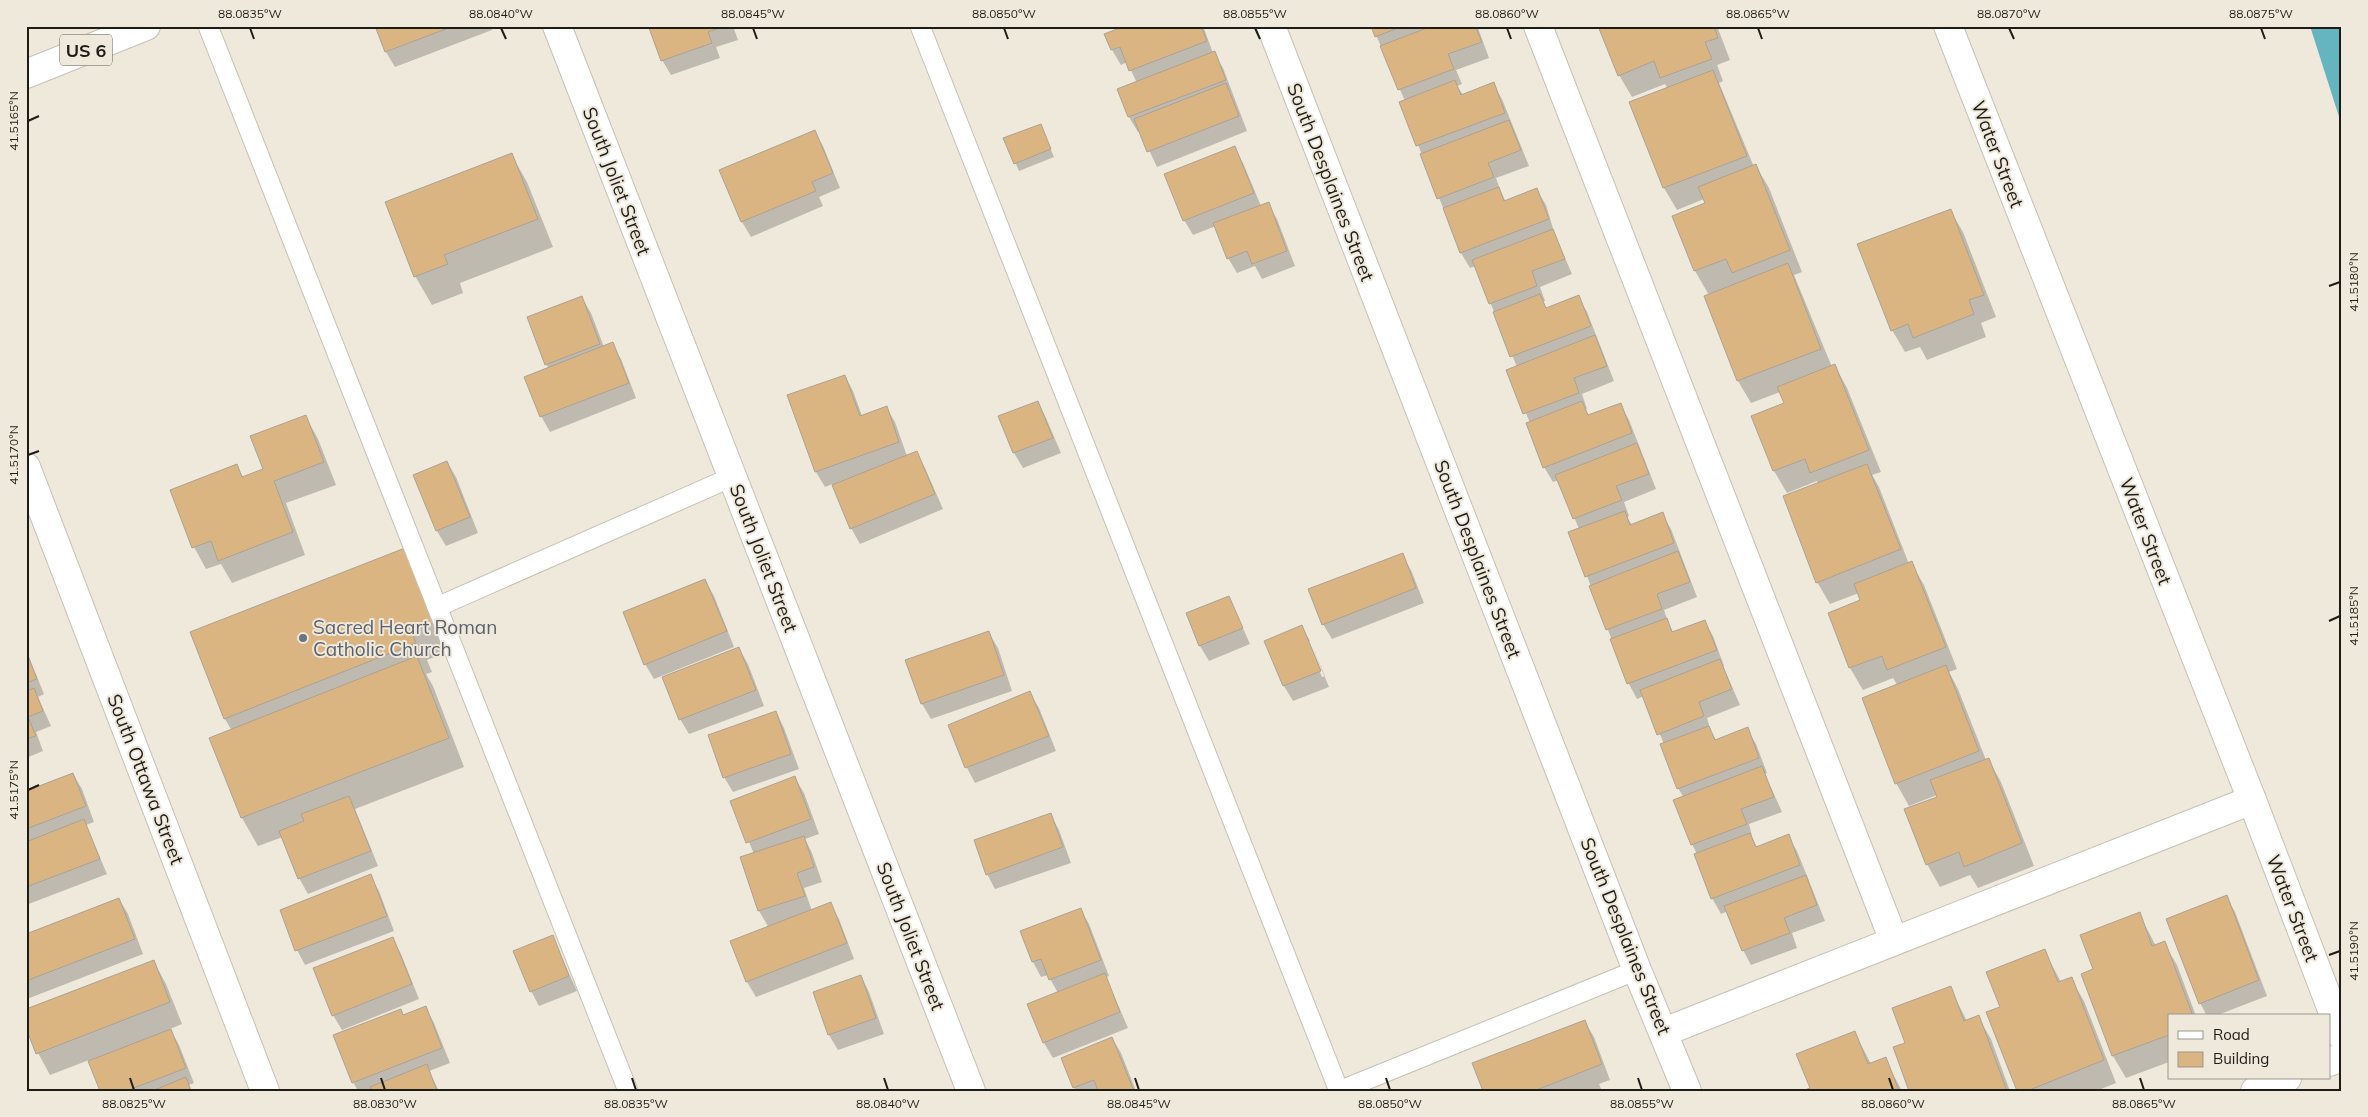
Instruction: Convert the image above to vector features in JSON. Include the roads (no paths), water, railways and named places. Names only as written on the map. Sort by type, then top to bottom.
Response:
[{"type":"street","name":"US 6","points":[[26,74],[146,26]]},
{"type":"street","name":"South Joliet Street","points":[[557,26],[971,1091]]},
{"type":"street","name":"South Desplaines Street","points":[[1271,26],[1638,970],[1687,1091]]},
{"type":"street","points":[[1538,26],[1894,941]]},
{"type":"street","name":"Water Street","points":[[1948,26],[2252,800],[2342,1036]]},
{"type":"street","name":"South Ottawa Street","points":[[26,467],[265,1091]]},
{"type":"street","points":[[1664,1032],[2252,800]]},
{"type":"street","points":[[2330,1062],[2342,1057]]},
{"type":"street","points":[[2255,1091],[2282,1080]]},
{"type":"lane","points":[[208,26],[628,1091]]},
{"type":"lane","points":[[920,26],[1339,1091],[1638,970]]},
{"type":"lane","points":[[437,607],[732,477]]},
{"type":"water","points":[[2310,26],[2342,26],[2342,126]]},
{"type":"place","name":"Sacred Heart Roman Catholic Church","points":[[303,638]]}]
